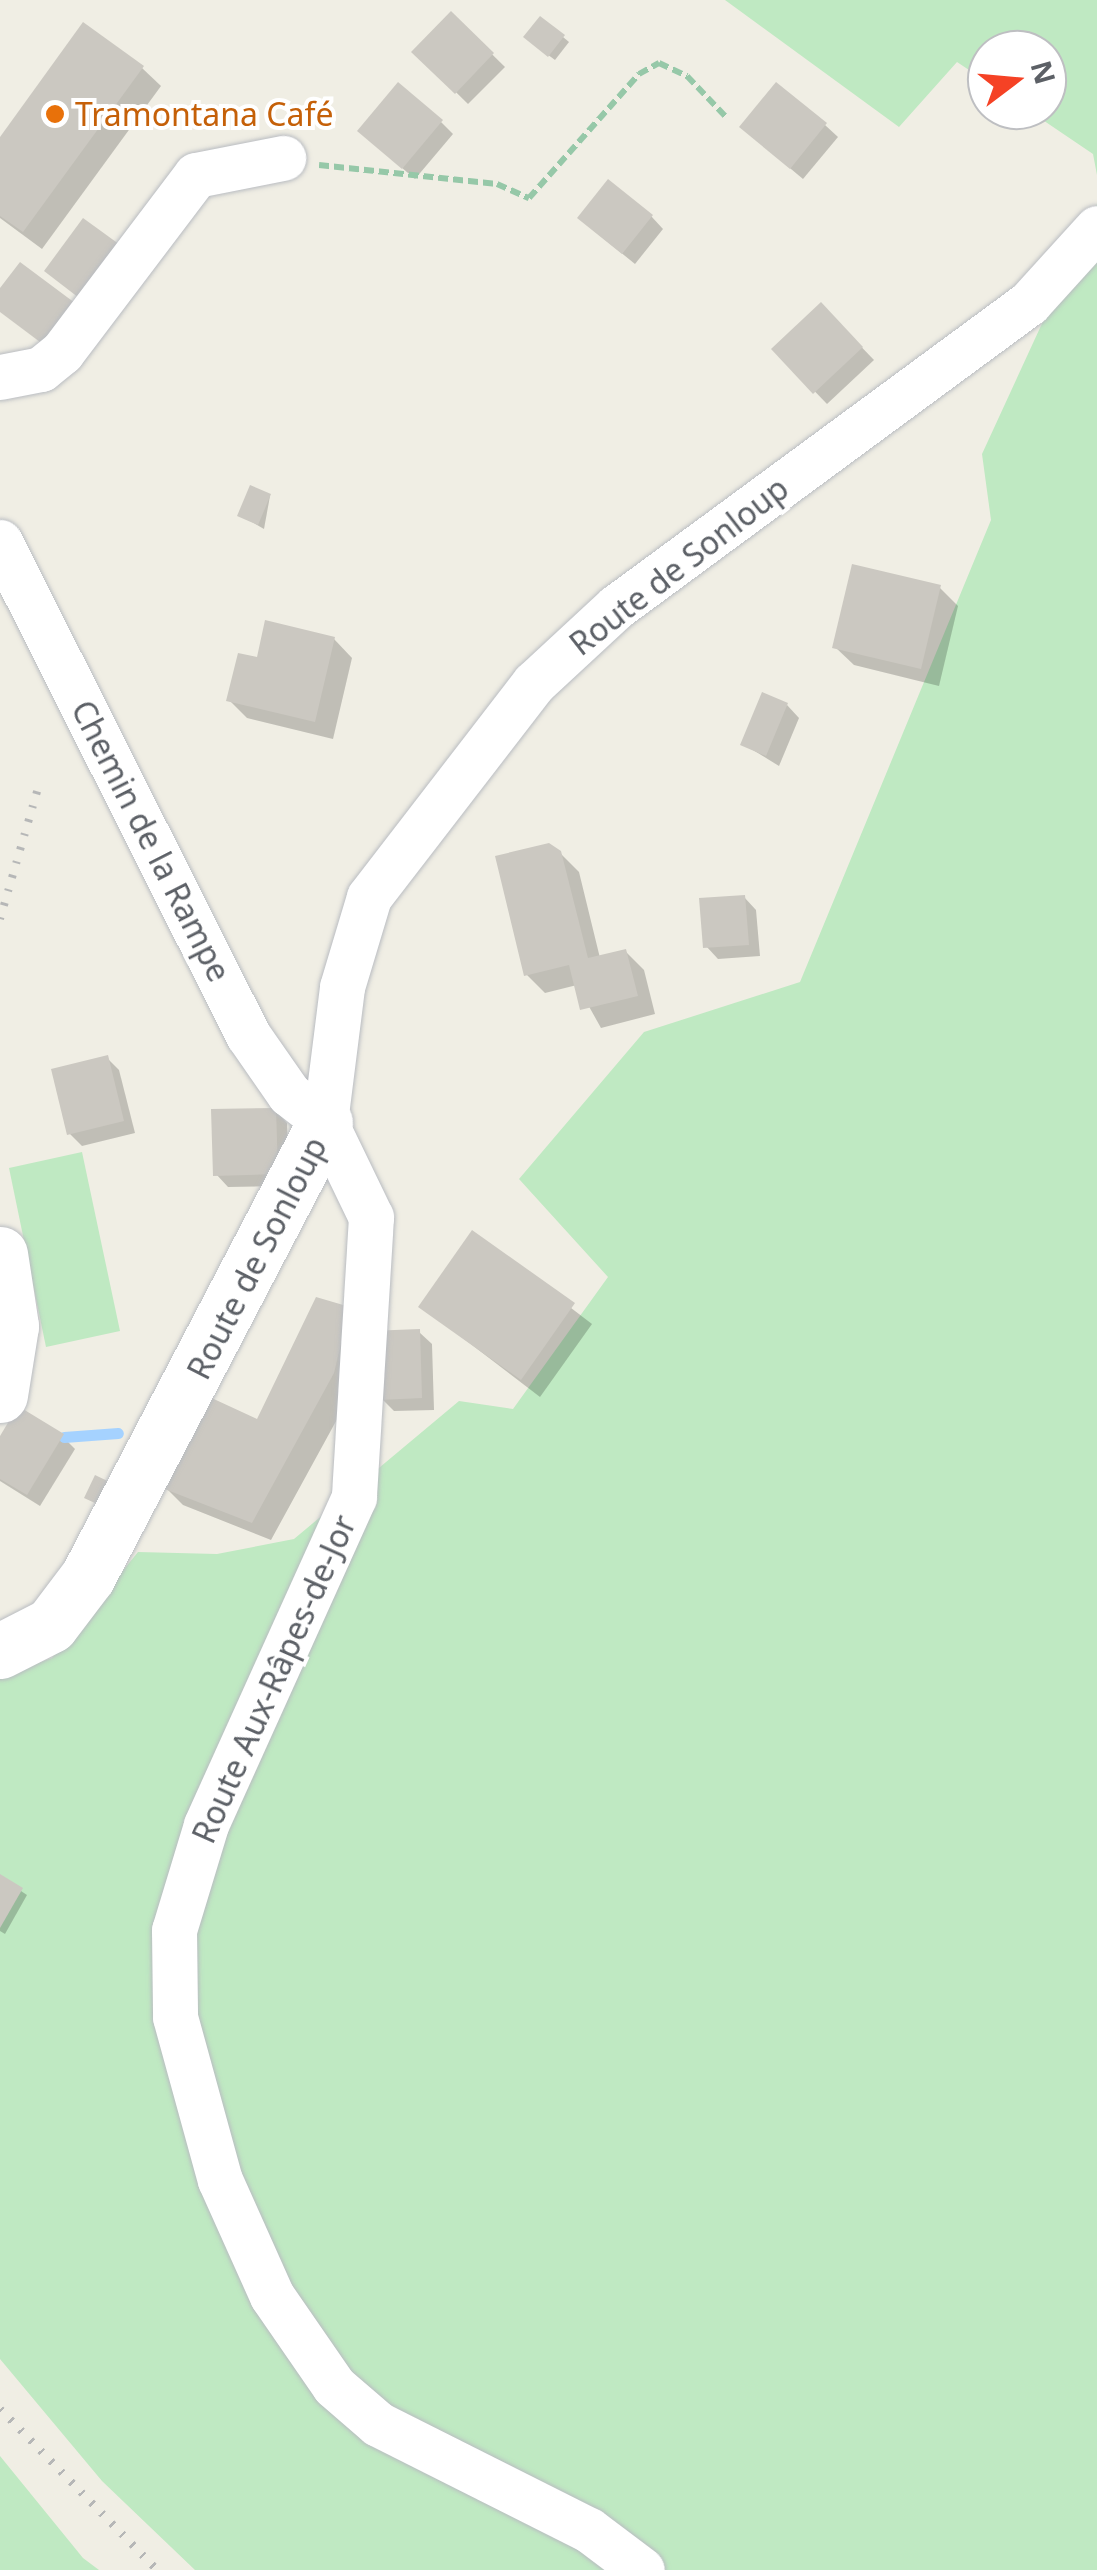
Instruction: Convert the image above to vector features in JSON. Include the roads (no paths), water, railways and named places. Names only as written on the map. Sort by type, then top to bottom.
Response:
[{"type":"street","points":[[0,377],[41,368],[62,352],[196,175],[283,158]]},
{"type":"street","name":"Route de Sonloup","points":[[0,1651],[51,1625],[88,1576],[325,1122],[342,987],[369,897],[496,728],[616,607],[1002,324],[1097,228]]},
{"type":"street","name":"Chemin de la Rampe","points":[[0,542],[248,1035],[289,1094],[325,1122]]},
{"type":"street","name":"Route Aux-Râpes-de-Jor","points":[[325,1122],[371,1217],[354,1497],[206,1825],[174,1930],[175,2017],[245,2245],[334,2386],[378,2424],[589,2530],[642,2570]]},
{"type":"street","points":[[0,1254],[11,1315],[0,1395]]},
{"type":"waterway","points":[[64,1437],[118,1433]]},
{"type":"railway","points":[[0,919],[40,781]]},
{"type":"railway","points":[[0,2409],[157,2570]]},
{"type":"place","name":"Tramontana Café","points":[[55,114]]}]
